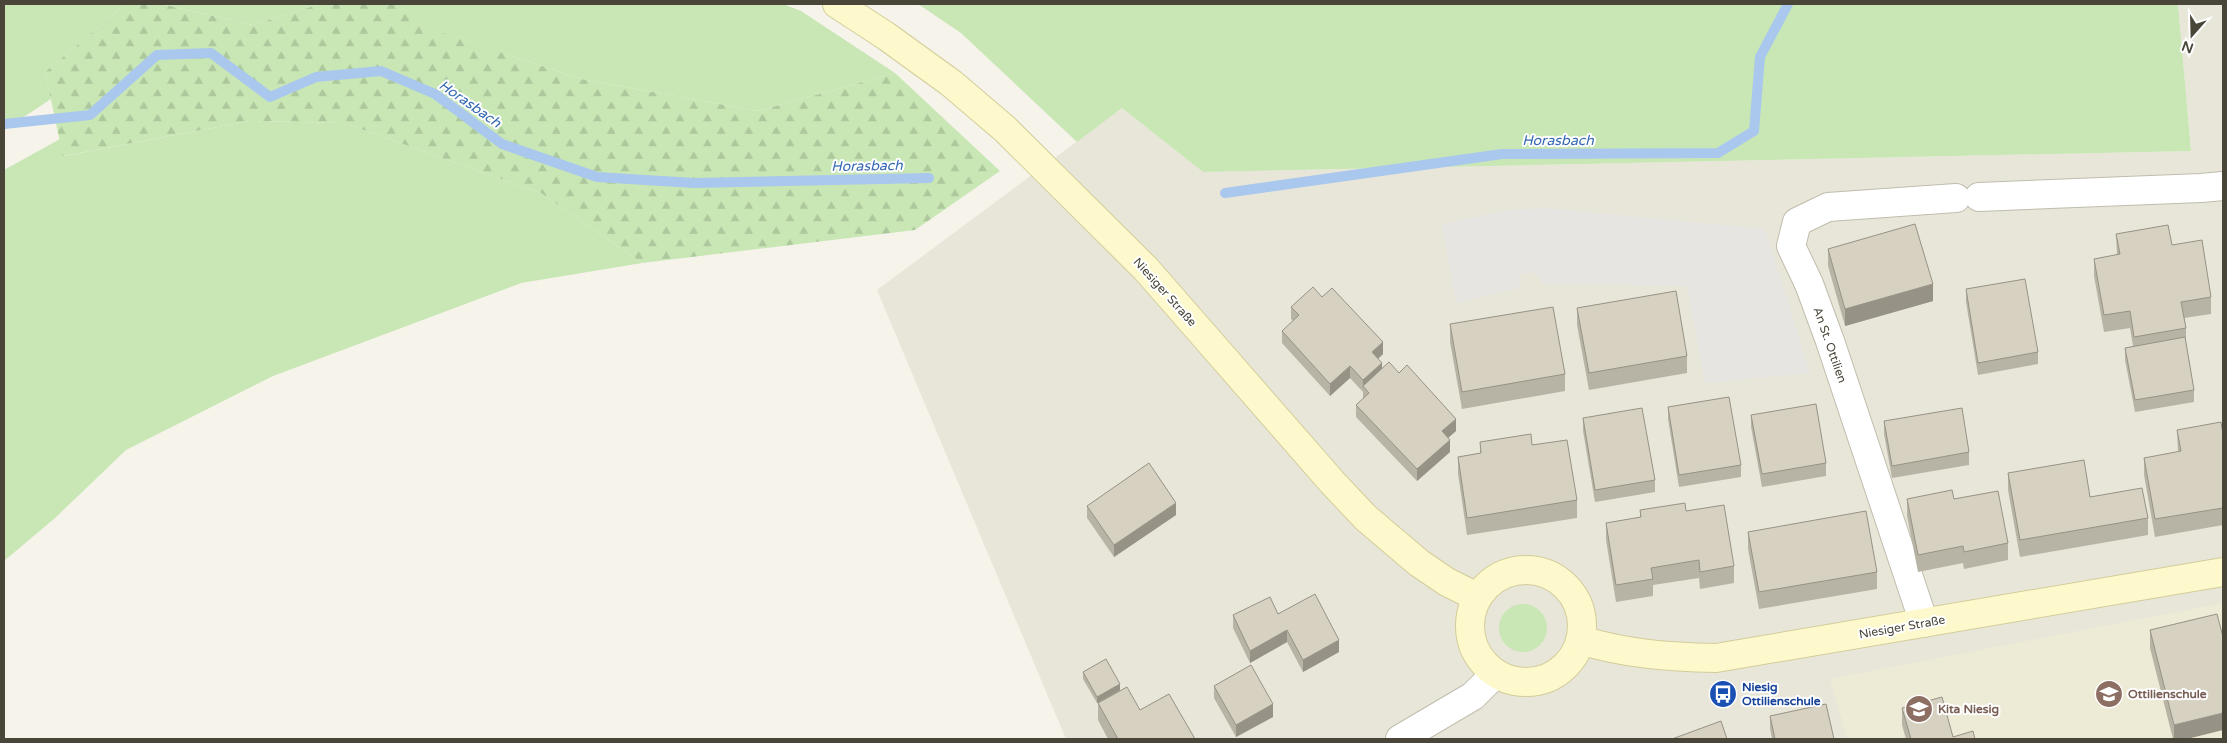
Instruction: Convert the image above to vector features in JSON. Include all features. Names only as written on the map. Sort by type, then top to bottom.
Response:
[{"type":"main road","name":"Niesiger Straße","points":[[837,4],[886,36],[951,83],[1005,129],[1146,269],[1332,482],[1366,518],[1419,563],[1447,582],[1477,597]]},
{"type":"main road","points":[[1521,570],[1539,571],[1555,578],[1569,590],[1578,605],[1582,622],[1580,640],[1573,656],[1562,670],[1546,679],[1529,683],[1511,681],[1494,674],[1482,662],[1473,647],[1469,630],[1470,613],[1477,597],[1488,583],[1503,574],[1521,570]]},
{"type":"main road","name":"Niesiger Straße","points":[[1580,640],[1614,650],[1659,657],[1716,658],[2223,572]]},
{"type":"street","name":"An St. Ottilien","points":[[1924,623],[1830,341],[1809,284],[1791,246],[1797,222],[1828,207],[1967,198],[2192,189],[2223,186]]},
{"type":"street","points":[[1400,739],[1473,696],[1494,674]]},
{"type":"shaded area","points":[[2178,4],[2223,4],[2223,739],[1066,739],[877,290],[1122,108],[1203,172],[2191,151]]},
{"type":"shaded area","points":[[1542,208],[1765,229],[1810,373],[1705,383],[1687,286],[1543,283],[1535,272],[1519,275],[1520,288],[1456,303],[1442,225],[1502,211]]},
{"type":"shaded area","name":"Ottilienschule","points":[[2223,603],[2223,739],[1847,739],[1830,679]]},
{"type":"green space","points":[[4,4],[126,4],[45,72],[51,99],[4,130]]},
{"type":"green space","points":[[126,4],[161,4],[253,25],[320,4],[405,4],[410,22],[581,79],[758,111],[895,73],[1000,171],[915,230],[642,263],[541,193],[344,123],[250,121],[63,156],[45,72]]},
{"type":"green space","points":[[161,4],[320,4],[253,25]]},
{"type":"green space","points":[[405,4],[783,4],[801,11],[895,73],[758,111],[581,79],[409,22]]},
{"type":"green space","points":[[918,4],[2178,4],[2191,151],[1203,172],[1122,108],[1077,142],[961,33]]},
{"type":"green space","points":[[250,121],[344,123],[541,193],[642,263],[521,283],[273,376],[126,450],[55,518],[4,561],[4,170],[60,139],[64,156]]},
{"type":"green space","points":[[1523,604],[1532,606],[1540,611],[1545,619],[1547,628],[1545,637],[1540,645],[1532,650],[1523,652],[1514,650],[1506,645],[1501,637],[1499,628],[1501,619],[1506,611],[1514,606]]},
{"type":"building","points":[[1915,224],[1933,284],[1845,309],[1828,249]]},
{"type":"building","points":[[2168,225],[2172,245],[2202,240],[2211,297],[2181,302],[2186,328],[2134,337],[2130,311],[2104,315],[2094,259],[2120,254],[2116,234]]},
{"type":"building","points":[[2025,279],[2038,352],[1978,363],[1966,289]]},
{"type":"building","points":[[1313,287],[1322,297],[1332,288],[1383,342],[1372,352],[1382,363],[1363,380],[1350,366],[1330,384],[1282,331],[1299,315],[1291,307]]},
{"type":"building","points":[[1676,291],[1687,356],[1589,373],[1577,308]]},
{"type":"building","points":[[1553,307],[1565,374],[1462,392],[1450,324]]},
{"type":"building","points":[[2185,337],[2194,390],[2135,400],[2125,348]]},
{"type":"building","points":[[1389,362],[1399,373],[1407,365],[1456,419],[1442,431],[1450,440],[1417,469],[1356,405],[1369,393],[1363,386]]},
{"type":"building","points":[[1729,397],[1741,465],[1679,475],[1668,407]]},
{"type":"building","points":[[1816,404],[1826,463],[1762,474],[1751,415]]},
{"type":"building","points":[[1642,408],[1655,480],[1595,490],[1583,418]]},
{"type":"building","points":[[1962,408],[1969,452],[1892,466],[1884,421]]},
{"type":"building","points":[[2221,422],[2223,434],[2223,508],[2155,519],[2144,458],[2181,451],[2177,430]]},
{"type":"building","points":[[1531,434],[1532,445],[1567,440],[1577,500],[1467,518],[1458,457],[1481,453],[1480,442]]},
{"type":"building","points":[[2084,460],[2090,497],[2142,488],[2148,518],[2020,540],[2008,473]]},
{"type":"building","points":[[1149,463],[1176,503],[1114,545],[1087,506]]},
{"type":"building","points":[[1952,490],[1954,499],[1998,491],[2008,543],[1964,552],[1963,546],[1918,555],[1907,499]]},
{"type":"building","points":[[1685,503],[1686,511],[1724,505],[1734,566],[1700,572],[1699,560],[1651,568],[1653,579],[1616,585],[1606,523],[1641,517],[1640,510]]},
{"type":"building","points":[[1866,511],[1877,572],[1759,592],[1748,532]]},
{"type":"building","points":[[1315,594],[1339,640],[1303,660],[1287,630],[1250,651],[1233,615],[1270,597],[1278,614]]},
{"type":"building","points":[[2217,614],[2223,637],[2223,713],[2174,725],[2150,630]]},
{"type":"building","points":[[1106,659],[1120,684],[1097,697],[1083,672]]},
{"type":"building","points":[[1251,665],[1273,704],[1236,725],[1214,686]]},
{"type":"building","points":[[1127,687],[1140,710],[1169,694],[1195,739],[1118,739],[1098,703]]},
{"type":"building","points":[[1942,697],[1953,737],[1973,731],[1975,739],[1911,739],[1902,708]]},
{"type":"building","points":[[1826,704],[1834,739],[1775,739],[1770,716]]},
{"type":"building","points":[[1721,721],[1727,739],[1672,739]]},
{"type":"waterway","name":"Horasbach","points":[[1225,193],[1502,154],[1718,153],[1754,131],[1760,57],[1788,4]]},
{"type":"waterway","name":"Horasbach","points":[[4,124],[90,115],[157,55],[211,53],[270,97],[316,77],[381,71],[435,94],[502,144],[597,177],[694,183],[929,178]]},
{"type":"place","name":"Niesig Ottilienschule","points":[[1723,694]]},
{"type":"place","name":"Ottilienschule","points":[[2109,694]]},
{"type":"place","name":"Kita Niesig","points":[[1919,709]]}]
